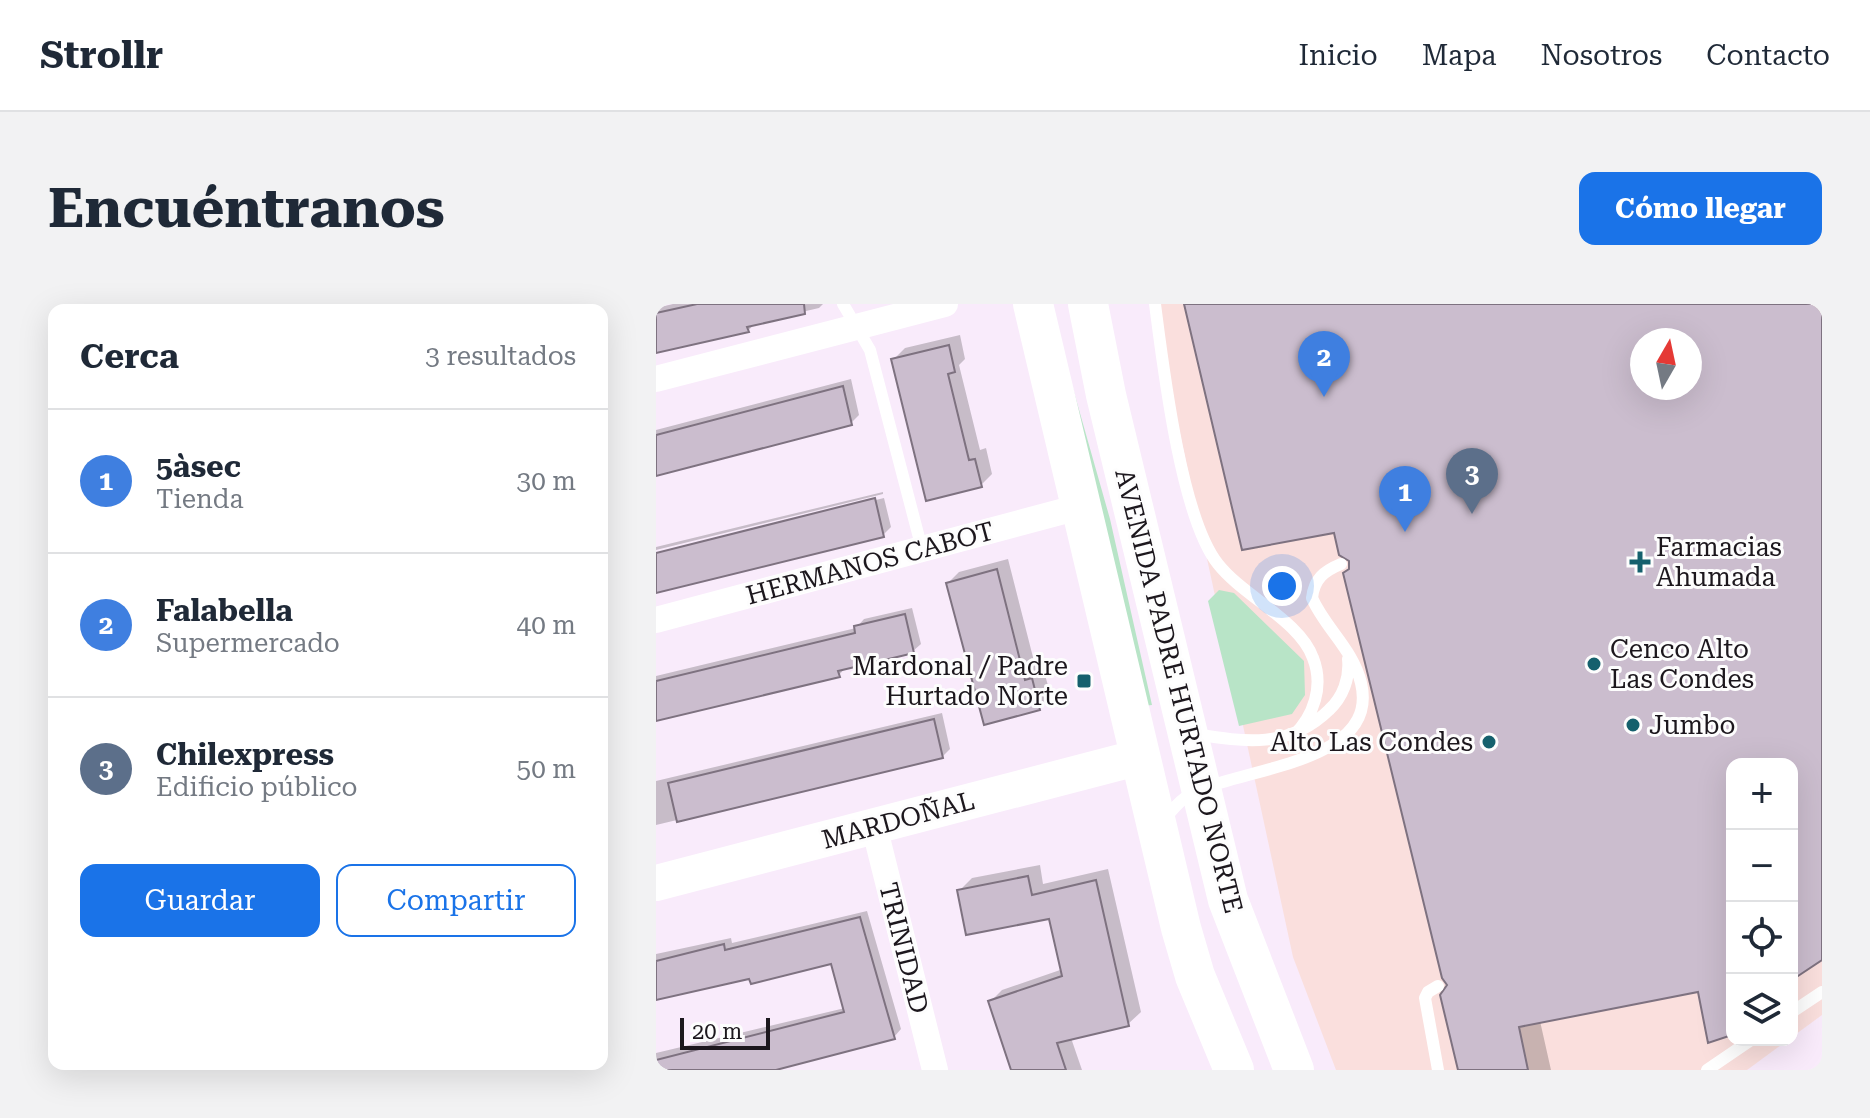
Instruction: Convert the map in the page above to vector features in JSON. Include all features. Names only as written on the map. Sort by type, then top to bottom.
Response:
[{"type":"main road","name":"AVENIDA PADRE HURTADO NORTE","points":[[1033,304],[1158,833],[1195,976],[1234,1070]]},
{"type":"main road","name":"AVENIDA PADRE HURTADO NORTE","points":[[1088,304],[1186,732],[1232,911],[1294,1070]]},
{"type":"street","points":[[656,379],[945,304]]},
{"type":"street","name":"HERMANOS CABOT","points":[[656,620],[1083,506]]},
{"type":"street","name":"MARDOÑAL","points":[[656,883],[1140,757]]},
{"type":"street","name":"TRINIDAD","points":[[874,826],[935,1070]]},
{"type":"lane","points":[[843,304],[870,350],[922,549]]},
{"type":"lane","points":[[1155,304],[1176,431],[1200,533],[1228,576],[1296,632],[1313,656],[1315,700],[1309,717],[1293,736]]},
{"type":"lane","points":[[1158,833],[1175,806],[1201,790],[1307,757],[1333,745],[1349,731],[1360,712],[1361,683],[1347,648],[1312,598],[1317,580],[1325,571],[1341,564]]},
{"type":"lane","points":[[1186,732],[1255,742],[1293,736],[1312,725],[1337,702],[1347,680],[1347,648]]},
{"type":"lane","points":[[1438,986],[1425,998],[1438,1070]]},
{"type":"lane","points":[[1798,1008],[1822,992]]},
{"type":"lane","points":[[1707,1070],[1742,1046]]},
{"type":"shaded area","name":"Cenco Alto Las Condes","points":[[1152,304],[1822,304],[1822,1015],[1798,1033],[1798,758],[1726,758],[1726,1046],[1780,1046],[1747,1070],[1336,1070],[1293,957]]},
{"type":"green space","points":[[1055,325],[1110,519],[1152,705],[1143,706]]},
{"type":"green space","points":[[1219,590],[1234,593],[1304,661],[1305,695],[1292,714],[1239,726],[1208,601]]},
{"type":"building","points":[[697,304],[804,304],[805,314],[747,327],[749,332],[656,353],[656,313]]},
{"type":"building","name":"Cenco Alto Las Condes","points":[[1184,304],[1822,304],[1822,960],[1798,976],[1798,758],[1726,758],[1726,1037],[1708,1043],[1698,992],[1519,1027],[1528,1070],[1458,1070],[1440,995],[1447,985],[1442,978],[1343,573],[1349,569],[1349,561],[1339,555],[1334,533],[1242,550]]},
{"type":"building","points":[[949,345],[955,372],[948,374],[969,460],[975,459],[982,487],[926,501],[891,359]]},
{"type":"building","points":[[843,386],[852,425],[656,476],[656,435]]},
{"type":"building","points":[[875,498],[884,537],[656,593],[656,553]]},
{"type":"building","points":[[997,569],[1025,680],[1032,678],[1040,710],[984,725],[946,583]]},
{"type":"building","points":[[905,614],[914,653],[838,671],[840,677],[656,721],[656,681],[855,633],[854,626]]},
{"type":"building","points":[[934,719],[943,758],[677,822],[668,783]]},
{"type":"building","points":[[1028,876],[1032,895],[1096,880],[1129,1026],[1057,1043],[1066,1070],[1011,1070],[988,1001],[1062,976],[1049,919],[966,935],[957,890]]},
{"type":"building","points":[[860,917],[895,1039],[776,1070],[656,1070],[656,1060],[844,1012],[831,964],[751,984],[749,979],[656,1000],[656,961],[724,944],[725,950]]},
{"type":"place","name":"Falabella","points":[[1324,397]]},
{"type":"place","name":"Chilexpress","points":[[1472,514]]},
{"type":"place","name":"5àsec","points":[[1405,532]]},
{"type":"place","name":"Farmacias Ahumada","points":[[1640,562]]},
{"type":"place","name":"Cenco Alto Las Condes","points":[[1594,664]]},
{"type":"place","name":"Mardonal / Padre Hurtado Norte","points":[[1084,681]]},
{"type":"place","name":"Jumbo","points":[[1633,725]]},
{"type":"place","name":"Alto Las Condes","points":[[1489,742]]}]
